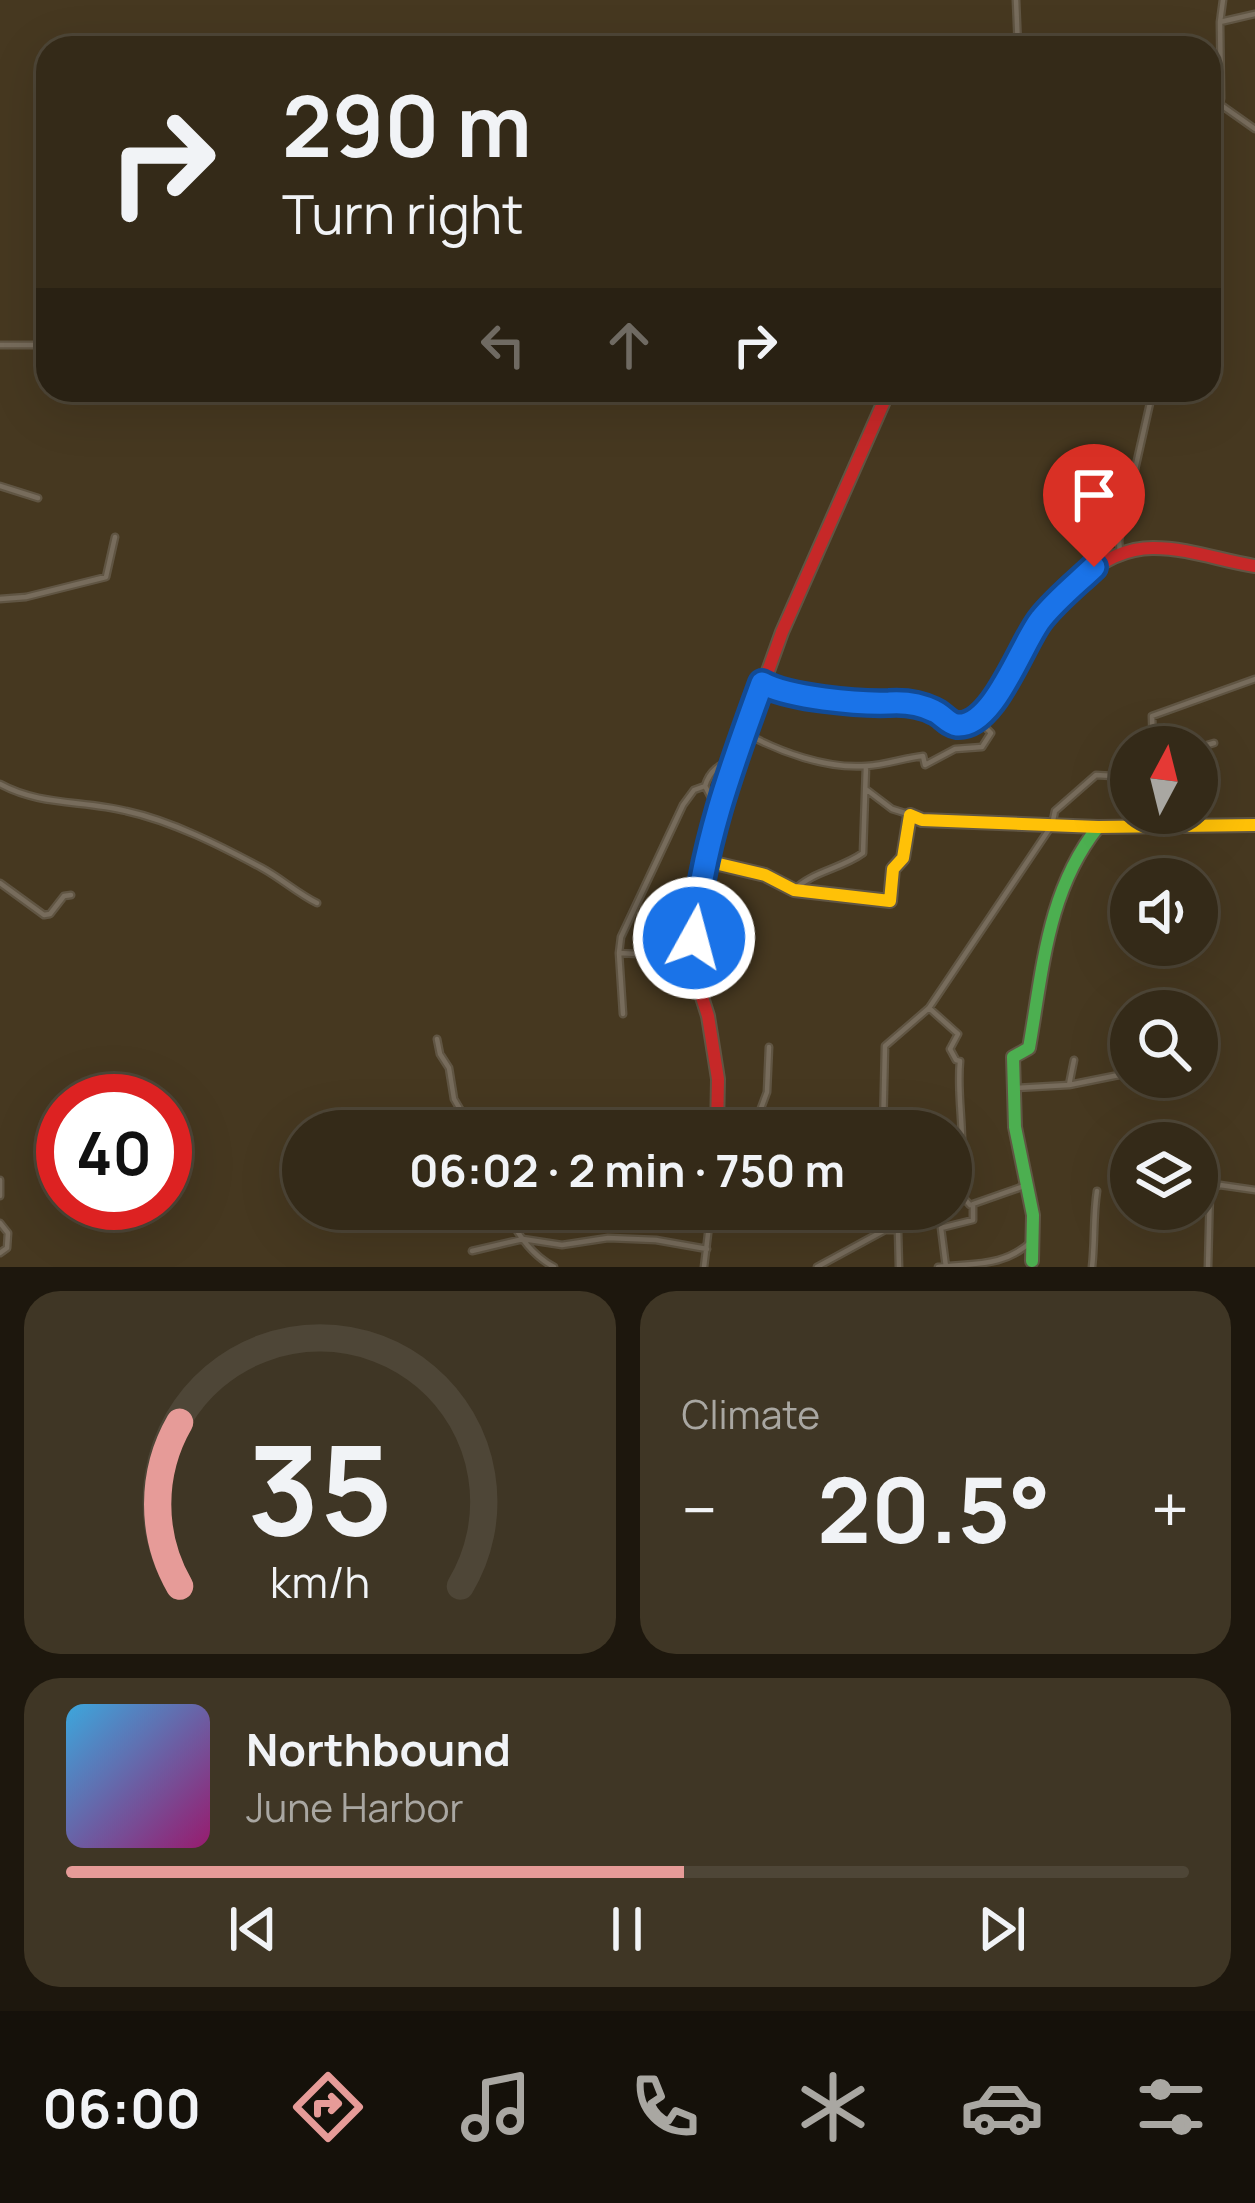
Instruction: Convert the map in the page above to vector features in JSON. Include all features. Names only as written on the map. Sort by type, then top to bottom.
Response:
[{"type":"street","points":[[1016,0],[1018,36]]},
{"type":"street","points":[[1220,36],[1223,0]]},
{"type":"street","points":[[1220,22],[1255,14]]},
{"type":"street","points":[[1221,105],[1255,129]]},
{"type":"street","points":[[0,345],[36,345]]},
{"type":"street","points":[[717,1110],[709,1016],[694,972],[698,896],[706,861],[734,759],[762,683],[884,402]]},
{"type":"street","points":[[1120,557],[1119,541],[1150,402]]},
{"type":"street","points":[[0,486],[38,498]]},
{"type":"street","points":[[0,599],[102,580],[116,537]]},
{"type":"street","points":[[762,683],[796,695],[909,703],[939,712],[956,725],[976,718],[1005,687],[1042,616],[1094,567],[1145,548],[1255,566]]},
{"type":"street","points":[[1152,726],[1152,716],[1255,679]]},
{"type":"street","points":[[746,734],[771,747],[842,766],[923,756],[926,765],[955,749],[982,747],[991,733],[976,718]]},
{"type":"street","points":[[718,810],[706,786],[708,776],[718,765],[734,759]]},
{"type":"street","points":[[794,890],[808,878],[834,871],[863,853],[866,766]]},
{"type":"street","points":[[883,1110],[885,1046],[929,1008],[1052,824],[1055,811],[1096,775],[1110,776]]},
{"type":"street","points":[[0,784],[22,795],[128,811],[177,828],[263,868],[317,903]]},
{"type":"street","points":[[623,1014],[619,953],[625,925],[682,806],[694,790],[706,786]]},
{"type":"street","points":[[867,790],[892,809],[922,820],[1110,825]]},
{"type":"street","points":[[706,861],[765,875],[794,890],[890,901],[893,869],[903,858],[910,815]]},
{"type":"street","points":[[1218,823],[1255,825]]},
{"type":"street","points":[[1032,1261],[1035,1238],[1015,1127],[1013,1057],[1029,1048],[1054,911],[1075,856],[1098,827]]},
{"type":"street","points":[[0,883],[44,915],[71,895]]},
{"type":"street","points":[[619,953],[694,957]]},
{"type":"street","points":[[929,1008],[958,1034],[950,1049],[960,1061],[958,1110]]},
{"type":"street","points":[[437,1039],[461,1110]]},
{"type":"street","points":[[762,1110],[770,1047]]},
{"type":"street","points":[[1069,1085],[1074,1060]]},
{"type":"street","points":[[1014,1088],[1110,1077]]},
{"type":"street","points":[[0,1180],[0,1196]]},
{"type":"street","points":[[1208,1267],[1210,1189],[1220,1185],[1255,1190]]},
{"type":"street","points":[[972,1204],[1027,1186]]},
{"type":"street","points":[[1092,1267],[1097,1191]]},
{"type":"street","points":[[0,1223],[8,1233],[7,1248],[0,1253]]},
{"type":"street","points":[[514,1230],[539,1259],[554,1267]]},
{"type":"street","points":[[704,1267],[708,1230]]},
{"type":"street","points":[[817,1267],[885,1231],[898,1230],[899,1267]]},
{"type":"street","points":[[941,1230],[943,1267],[1016,1258],[1035,1238]]},
{"type":"street","points":[[472,1252],[524,1239],[562,1245],[608,1238],[656,1240],[706,1250]]},
{"type":"traffic: fast","points":[[1032,1261],[1033,1215],[1015,1127],[1013,1057],[1029,1048],[1057,904],[1098,827]]},
{"type":"traffic: slow","points":[[706,861],[765,875],[794,890],[890,901],[893,869],[903,858],[910,815],[922,820],[1098,827],[1255,825]]},
{"type":"traffic: jam","points":[[717,1110],[718,1079],[708,1016],[694,972],[698,896],[718,810],[782,632],[884,402]]},
{"type":"traffic: jam","points":[[762,683],[796,695],[909,703],[963,725],[991,699],[1035,628],[1062,595],[1096,567],[1134,550],[1154,548],[1255,566]]},
{"type":"route","points":[[694,938],[698,896],[718,810],[762,683],[796,695],[909,703],[963,724],[976,718],[1005,687],[1042,616],[1094,567]]}]
